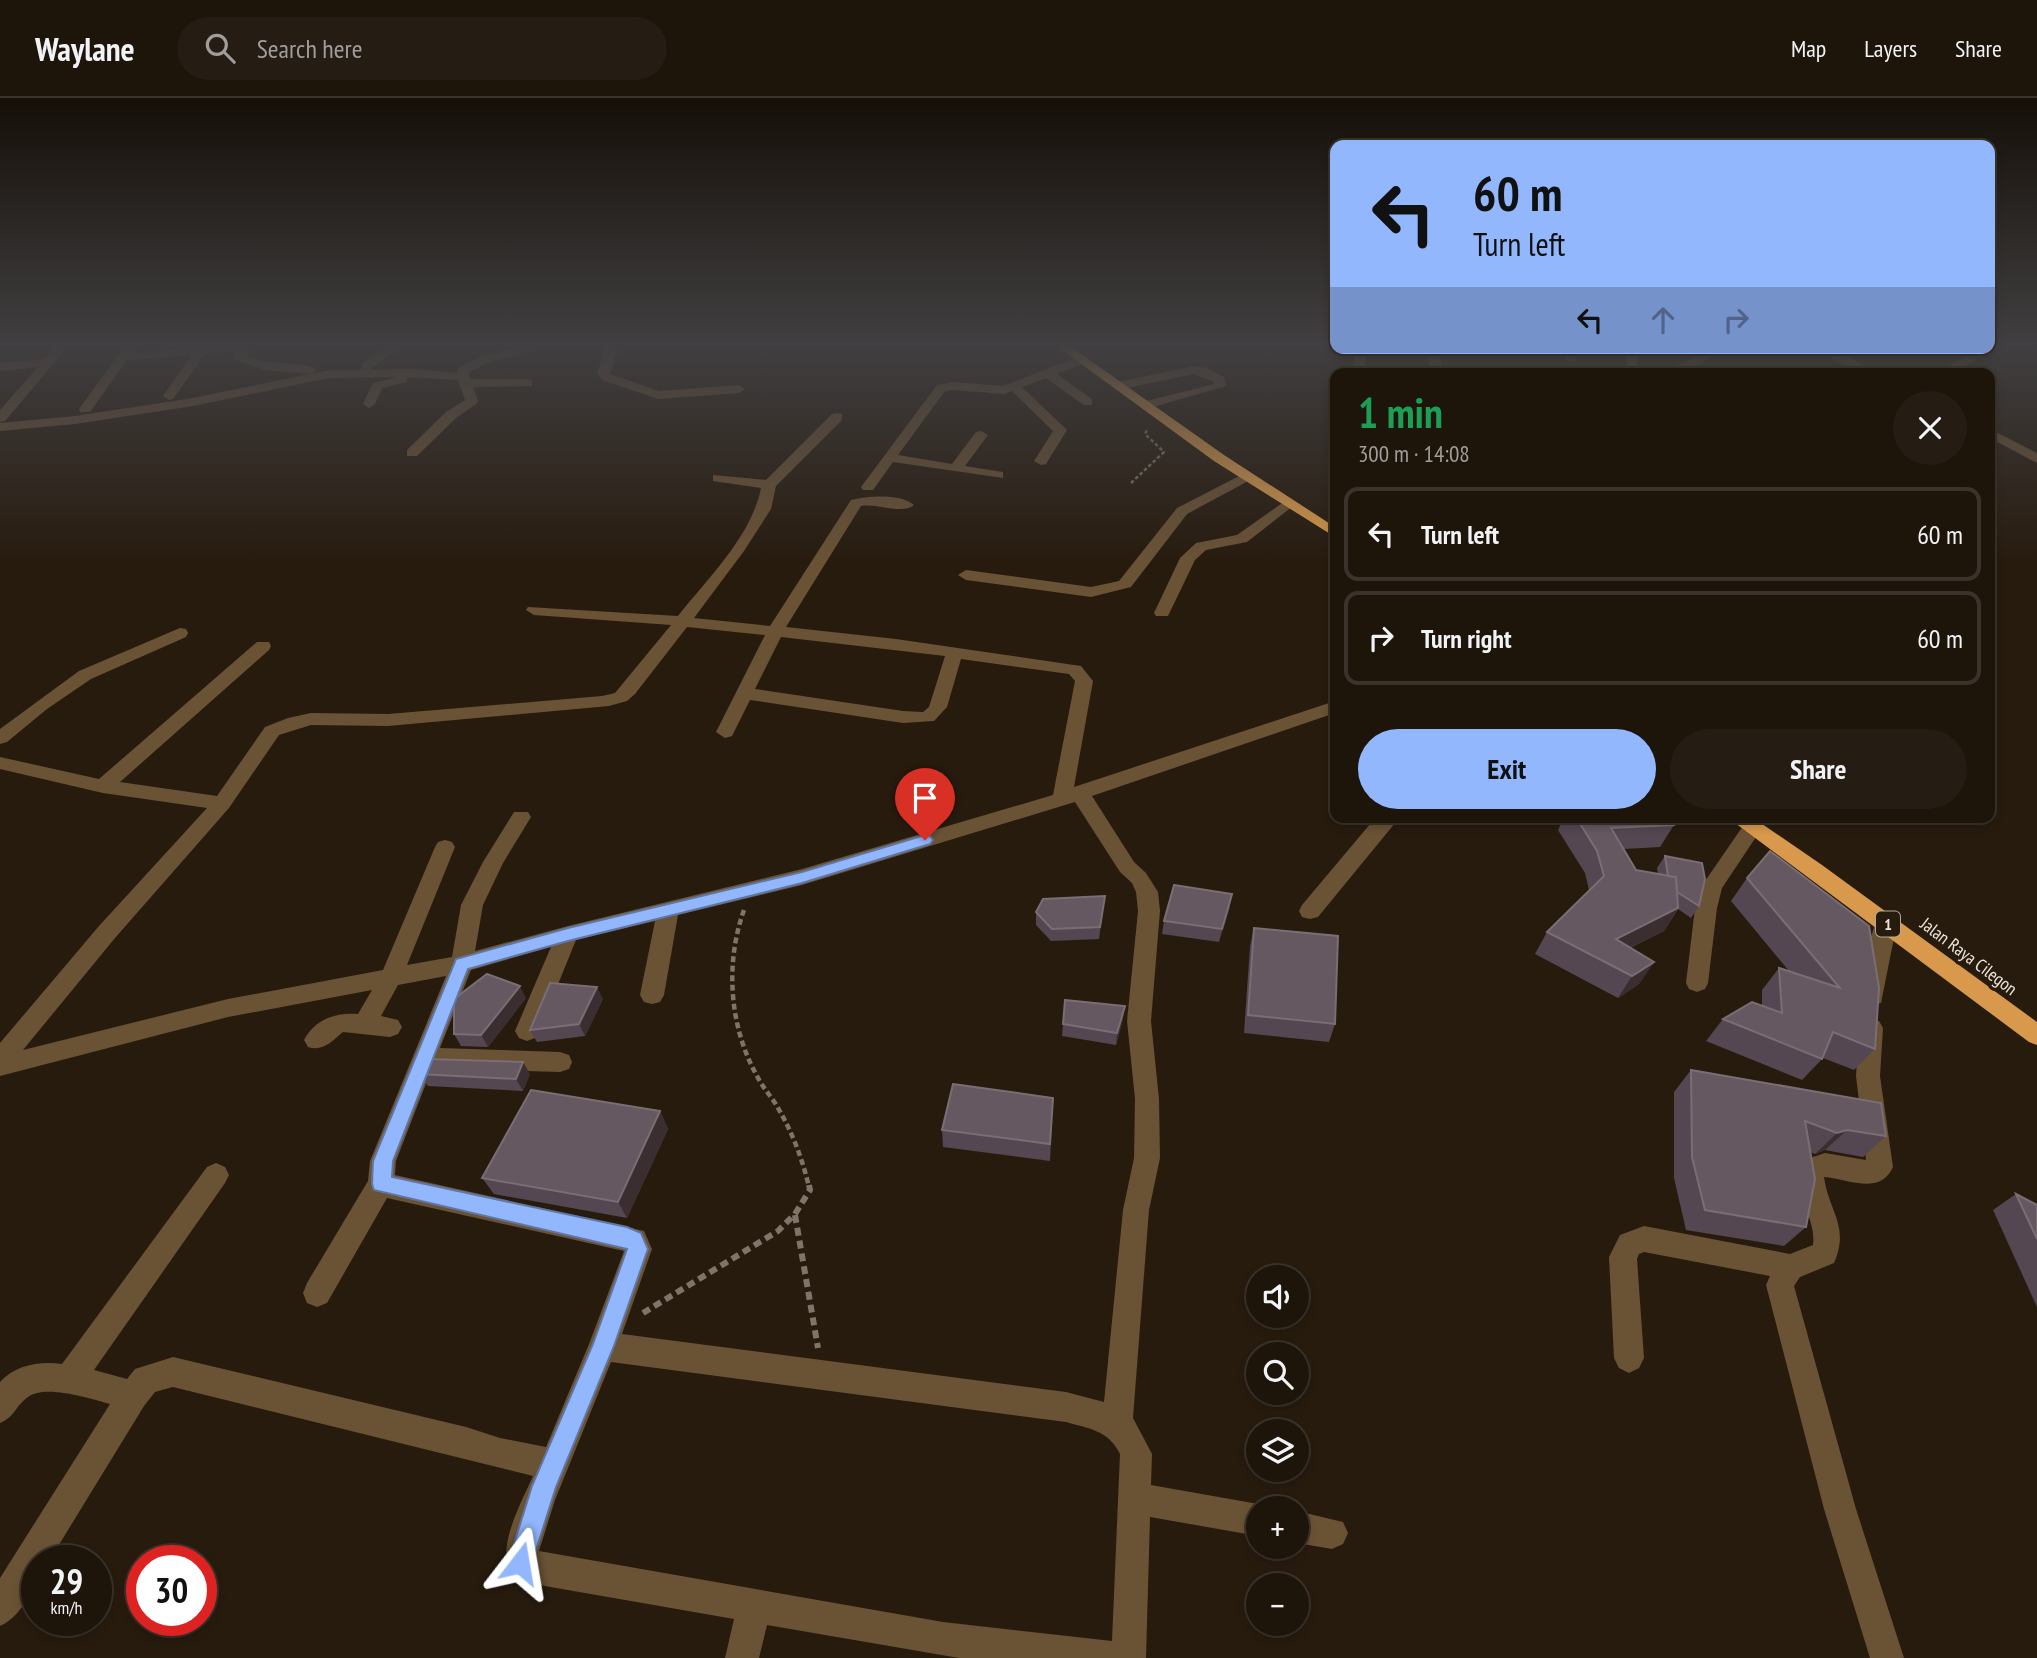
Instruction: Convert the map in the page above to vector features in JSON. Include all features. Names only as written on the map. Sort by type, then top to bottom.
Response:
[{"type":"highway","points":[[1164,418],[1330,530]]},
{"type":"highway","name":"Jalan Raya Cilegon","points":[[1745,823],[2037,1035]]},
{"type":"street","points":[[0,426],[96,417]]},
{"type":"street","points":[[412,453],[449,417]]},
{"type":"street","points":[[0,1060],[107,932],[222,803],[272,731],[311,719],[388,720],[612,700],[621,697],[683,622],[764,509],[769,485],[837,417]]},
{"type":"street","points":[[868,487],[920,417]]},
{"type":"street","points":[[1041,461],[1060,430],[1046,417]]},
{"type":"street","points":[[956,468],[982,435]]},
{"type":"street","points":[[1995,436],[2037,458]]},
{"type":"street","points":[[891,458],[999,475]]},
{"type":"street","points":[[966,575],[1091,592],[1125,584],[1182,511],[1247,476]]},
{"type":"street","points":[[718,478],[769,485]]},
{"type":"street","points":[[725,732],[774,633],[856,503],[871,500],[906,505]]},
{"type":"street","points":[[1162,613],[1188,558],[1201,546],[1242,539],[1288,503]]},
{"type":"street","points":[[534,610],[896,644],[1075,670],[1082,675],[1084,681],[1072,754],[1071,796],[1143,884],[1147,891],[1149,911],[1139,1021],[1147,1099],[1147,1158],[1136,1210],[1117,1421]]},
{"type":"street","points":[[0,738],[85,675],[180,633]]},
{"type":"street","points":[[103,786],[263,646]]},
{"type":"street","points":[[743,693],[903,717],[926,718],[934,714],[938,707],[954,654]]},
{"type":"street","points":[[0,1066],[228,1008],[391,975],[462,964],[568,934],[802,877],[1071,796],[1330,709]]},
{"type":"street","points":[[0,763],[103,786],[222,803]]},
{"type":"street","points":[[317,1293],[382,1184],[383,1161],[462,964],[472,905],[493,862],[521,817]]},
{"type":"street","points":[[1310,911],[1382,823]]},
{"type":"street","points":[[1697,983],[1706,908],[1712,887],[1744,823]]},
{"type":"street","points":[[365,1023],[391,975],[445,847]]},
{"type":"street","points":[[652,995],[668,910]]},
{"type":"street","points":[[1629,1358],[1623,1257],[1630,1244],[1644,1240],[1790,1267],[1824,1254],[1829,1243],[1829,1230],[1810,1168],[1825,1166],[1865,1173],[1876,1171],[1880,1167],[1868,1076],[1875,971],[1886,923]]},
{"type":"street","points":[[527,1031],[568,934]]},
{"type":"street","points":[[316,1040],[339,1022],[390,1027]]},
{"type":"street","points":[[426,1058],[561,1062]]},
{"type":"street","points":[[69,1379],[216,1175]]},
{"type":"street","points":[[382,1184],[634,1240],[638,1249],[605,1341],[581,1395],[525,1542],[520,1556],[522,1565],[754,1605],[942,1649],[1111,1658]]},
{"type":"street","points":[[1790,1267],[1780,1285],[1780,1294],[1840,1509],[1887,1658]]},
{"type":"street","points":[[605,1341],[822,1375],[1066,1407],[1117,1421],[1129,1434],[1136,1454],[1129,1658]]},
{"type":"street","points":[[0,1609],[133,1395],[146,1380],[173,1372],[466,1442],[500,1454],[554,1464]]},
{"type":"street","points":[[0,1408],[11,1392],[30,1379],[42,1377],[69,1379],[133,1395]]},
{"type":"street","points":[[1135,1498],[1246,1518]]},
{"type":"street","points":[[1309,1529],[1332,1533]]},
{"type":"street","points":[[742,1658],[754,1605]]},
{"type":"path","points":[[1131,483],[1164,452],[1145,434],[1146,429],[1164,418]]},
{"type":"path","points":[[605,1341],[778,1231],[795,1214],[810,1190],[802,1154],[776,1104],[753,1070],[737,1019],[731,981],[743,912],[761,887]]},
{"type":"path","points":[[795,1214],[822,1375]]},
{"type":"building","points":[[1580,823],[1674,823],[1611,828],[1636,870],[1676,877],[1678,908],[1616,939],[1654,962],[1632,976],[1547,932],[1604,876],[1597,851]]},
{"type":"building","points":[[1770,851],[1869,926],[1879,988],[1875,1049],[1833,1032],[1822,1059],[1723,1019],[1752,1002],[1782,1013],[1779,968],[1840,988],[1747,878]]},
{"type":"building","points":[[1665,856],[1702,863],[1705,879],[1699,906],[1677,892],[1676,877],[1668,876]]},
{"type":"building","points":[[1174,885],[1232,894],[1222,929],[1164,921]]},
{"type":"building","points":[[1105,896],[1100,927],[1052,929],[1036,912],[1043,899]]},
{"type":"building","points":[[1254,928],[1338,936],[1335,1024],[1248,1015]]},
{"type":"building","points":[[487,974],[520,986],[481,1035],[454,1034],[454,999]]},
{"type":"building","points":[[550,983],[597,987],[579,1024],[530,1030]]},
{"type":"building","points":[[1065,1000],[1125,1006],[1117,1033],[1063,1024]]},
{"type":"building","points":[[426,1059],[523,1062],[516,1079],[419,1074]]},
{"type":"building","points":[[1691,1070],[1881,1103],[1886,1136],[1847,1130],[1837,1133],[1805,1121],[1815,1179],[1806,1227],[1705,1210],[1692,1157]]},
{"type":"building","points":[[953,1084],[1053,1098],[1050,1144],[942,1130]]},
{"type":"building","points":[[531,1090],[660,1111],[618,1202],[482,1178]]},
{"type":"building","points":[[2016,1194],[2037,1205],[2037,1239]]},
{"type":"route","points":[[520,1563],[544,1486],[607,1336],[638,1249],[634,1240],[627,1237],[382,1184],[383,1161],[462,964],[568,934],[802,877],[925,840]]}]
